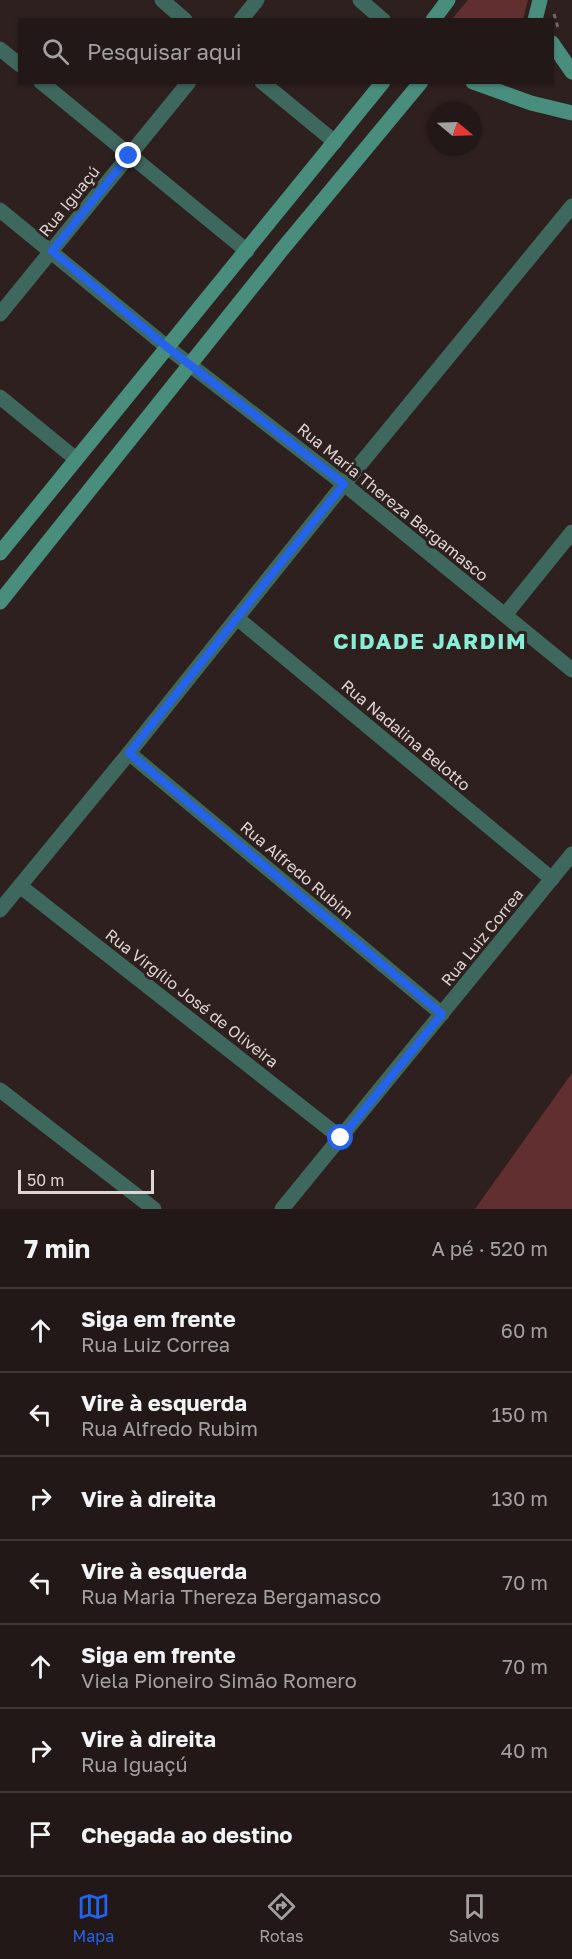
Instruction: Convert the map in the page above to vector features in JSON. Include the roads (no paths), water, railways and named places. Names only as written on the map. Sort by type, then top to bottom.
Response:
[{"type":"main road","points":[[434,18],[448,0]]},
{"type":"main road","points":[[554,45],[572,72]]},
{"type":"main road","points":[[0,553],[381,84]]},
{"type":"main road","points":[[0,602],[190,364],[420,84]]},
{"type":"main road","points":[[479,84],[531,103],[572,113]]},
{"type":"street","points":[[162,0],[183,18]]},
{"type":"street","points":[[243,18],[257,0]]},
{"type":"street","points":[[360,0],[381,18]]},
{"type":"street","points":[[0,49],[18,63]]},
{"type":"street","points":[[43,84],[247,251]]},
{"type":"street","name":"Rua Iguaçú","points":[[0,314],[187,84]]},
{"type":"street","points":[[264,84],[335,142]]},
{"type":"street","points":[[0,910],[572,206]]},
{"type":"street","name":"Rua Maria Thereza Bergamasco","points":[[0,210],[167,347],[344,484],[572,670]]},
{"type":"street","points":[[0,397],[76,459]]},
{"type":"street","points":[[505,615],[572,532]]},
{"type":"street","name":"Rua Nadalina Belotto","points":[[237,618],[552,879]]},
{"type":"street","name":"Rua Alfredo Rubim","points":[[129,753],[442,1014]]},
{"type":"street","name":"Rua Luiz Correa","points":[[282,1209],[572,854]]},
{"type":"street","name":"Rua Virgílio José de Oliveira","points":[[20,886],[341,1138]]},
{"type":"street","points":[[0,1090],[154,1209]]},
{"type":"district","name":"CIDADE JARDIM","points":[[430,640]]}]
